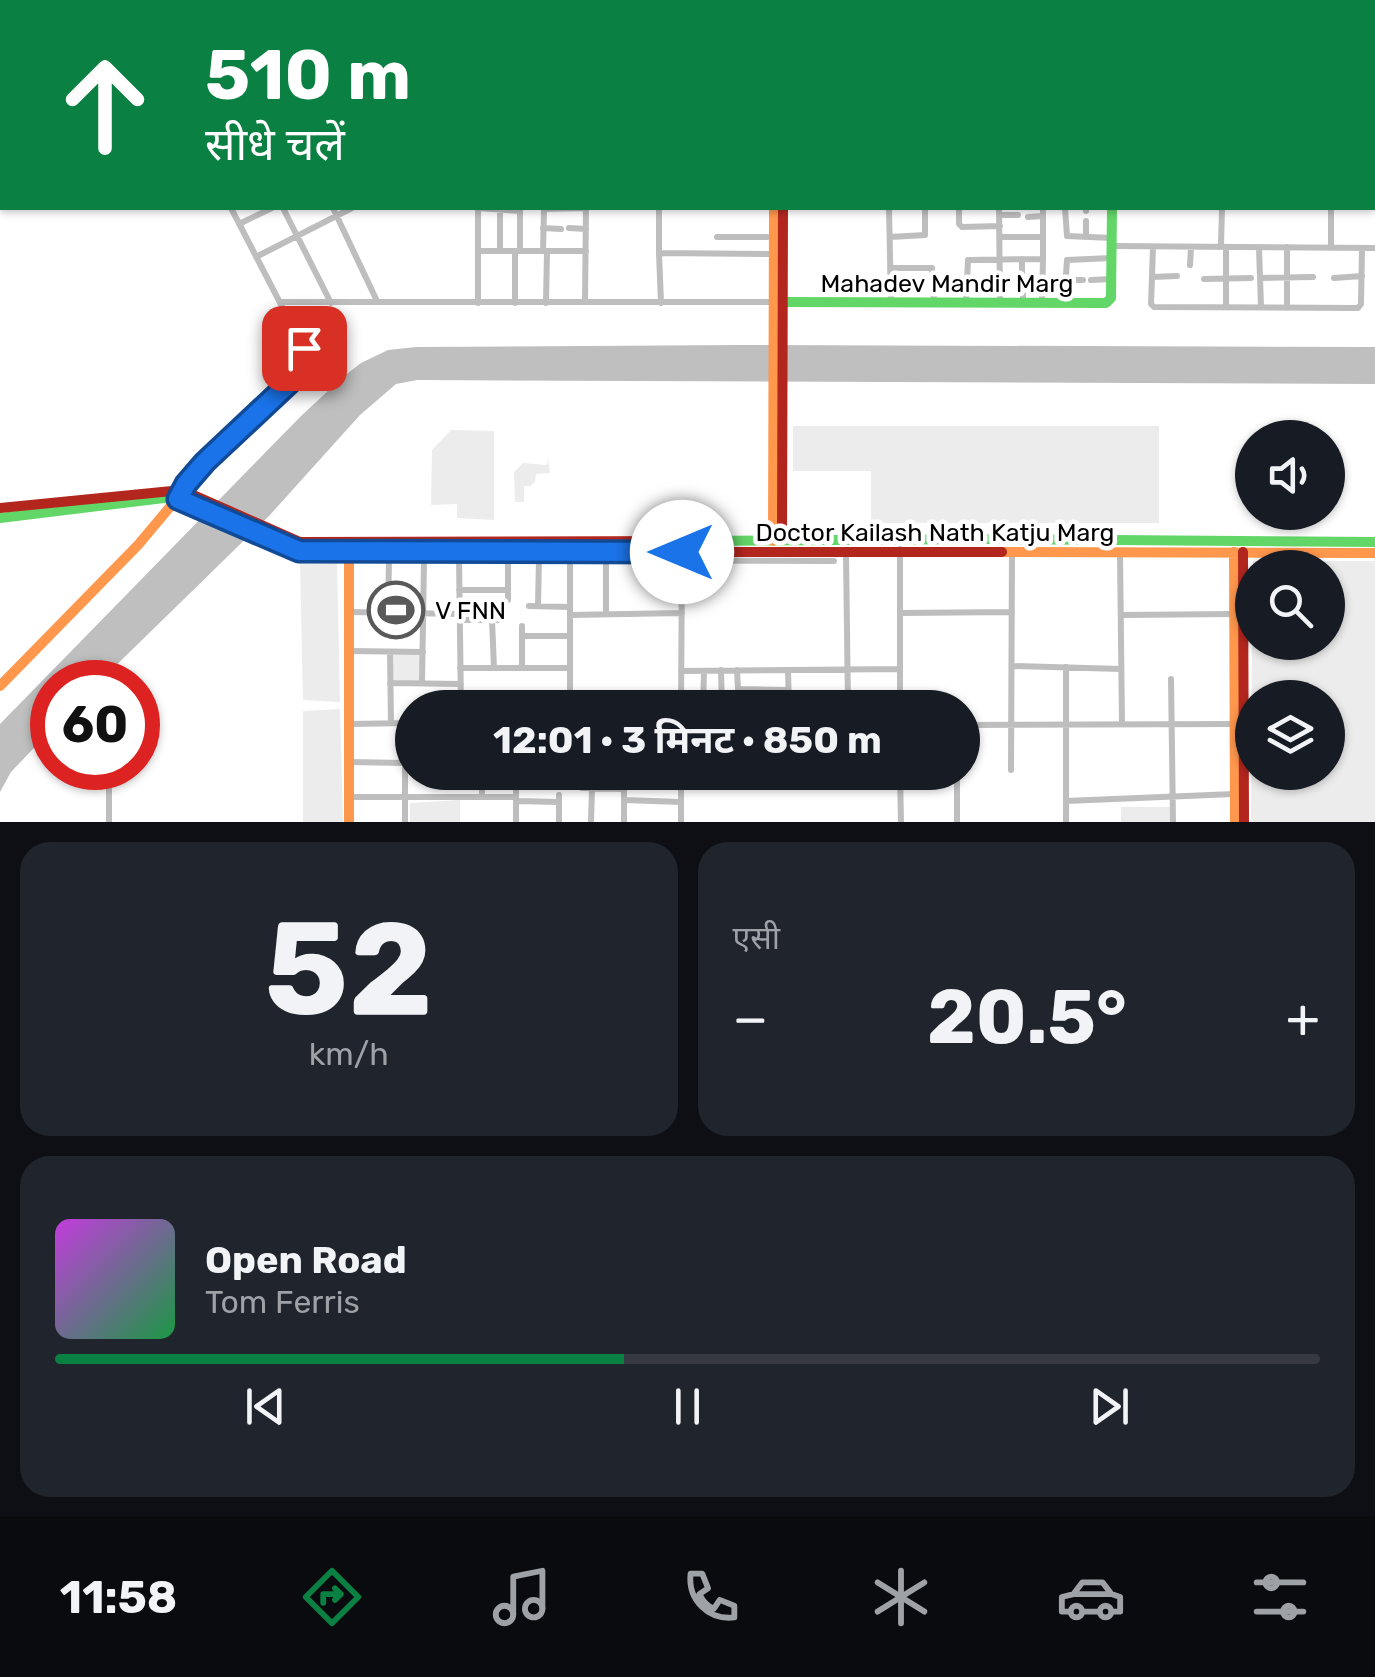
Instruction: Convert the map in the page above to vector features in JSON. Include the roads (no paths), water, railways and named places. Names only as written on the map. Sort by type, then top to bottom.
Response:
[{"type":"main road","points":[[774,210],[778,302]]},
{"type":"main road","points":[[778,540],[778,302],[784,210]]},
{"type":"main road","points":[[1112,210],[1112,279]]},
{"type":"main road","name":"Mahadev Mandir Marg","points":[[778,302],[1110,302],[1112,279]]},
{"type":"main road","points":[[0,508],[180,494]]},
{"type":"main road","points":[[0,518],[180,494]]},
{"type":"main road","points":[[0,686],[138,545],[180,494]]},
{"type":"main road","name":"Doctor Kailash Nath Katju Marg","points":[[180,494],[300,542],[389,556],[606,556],[778,540],[1012,551],[1093,546],[1120,552],[1235,552]]},
{"type":"main road","name":"Doctor Kailash Nath Katju Marg","points":[[1277,550],[1375,542]]},
{"type":"main road","name":"Doctor Kailash Nath Katju Marg","points":[[349,551],[846,551],[900,545],[1335,547],[1375,553]]},
{"type":"main road","points":[[349,551],[349,822]]},
{"type":"main road","points":[[1235,598],[1238,680]]},
{"type":"main road","points":[[1235,782],[1235,822]]},
{"type":"main road","points":[[1243,790],[1244,822]]},
{"type":"street","points":[[180,494],[205,462],[306,364],[304,348],[282,302],[232,210]]},
{"type":"street","points":[[239,224],[268,210]]},
{"type":"street","points":[[284,210],[331,302]]},
{"type":"street","points":[[478,210],[478,302]]},
{"type":"street","points":[[500,210],[500,250]]},
{"type":"street","points":[[510,210],[520,211],[515,302]]},
{"type":"street","points":[[544,210],[546,302]]},
{"type":"street","points":[[586,210],[586,302]]},
{"type":"street","points":[[659,210],[660,302]]},
{"type":"street","points":[[890,210],[890,303]]},
{"type":"street","points":[[890,238],[924,235],[925,210]]},
{"type":"street","points":[[958,210],[962,227],[1000,226]]},
{"type":"street","points":[[1065,210],[1066,234],[1112,247]]},
{"type":"street","points":[[1222,210],[1226,307]]},
{"type":"street","points":[[1331,210],[1331,248]]},
{"type":"street","points":[[256,257],[335,211],[376,301]]},
{"type":"street","points":[[1000,303],[999,211],[1018,216]]},
{"type":"street","points":[[1028,217],[1043,212],[1042,303]]},
{"type":"street","points":[[1086,221],[1086,237]]},
{"type":"street","points":[[543,228],[586,229]]},
{"type":"street","points":[[717,237],[767,237]]},
{"type":"street","points":[[1000,237],[1043,237]]},
{"type":"street","points":[[1153,246],[1154,308],[1358,308],[1362,248]]},
{"type":"street","points":[[1064,304],[1066,260],[1112,247],[1375,248]]},
{"type":"street","points":[[1190,265],[1191,247]]},
{"type":"street","points":[[1259,247],[1261,308]]},
{"type":"street","points":[[1287,247],[1287,308]]},
{"type":"street","points":[[478,250],[586,251]]},
{"type":"street","points":[[659,253],[774,254]]},
{"type":"street","points":[[1022,259],[1022,275]]},
{"type":"street","points":[[966,303],[967,261],[1043,259]]},
{"type":"street","points":[[890,268],[932,268],[934,303]]},
{"type":"street","points":[[1152,276],[1177,276]]},
{"type":"street","points":[[1334,278],[1362,276]]},
{"type":"street","points":[[1260,278],[1313,277]]},
{"type":"street","points":[[1204,278],[1251,278]]},
{"type":"street","points":[[1065,280],[1112,279]]},
{"type":"street","points":[[1023,284],[1023,303]]},
{"type":"street","points":[[282,302],[778,302]]},
{"type":"street","points":[[900,545],[900,690]]},
{"type":"street","points":[[681,690],[682,551],[834,561]]},
{"type":"street","points":[[846,551],[847,690]]},
{"type":"street","points":[[1011,770],[1012,551]]},
{"type":"street","points":[[1120,552],[1122,724]]},
{"type":"street","points":[[388,613],[389,556]]},
{"type":"street","points":[[422,684],[424,556]]},
{"type":"street","points":[[459,556],[461,690]]},
{"type":"street","points":[[508,556],[508,600]]},
{"type":"street","points":[[539,556],[533,606],[606,614],[682,612]]},
{"type":"street","points":[[570,556],[570,690]]},
{"type":"street","points":[[606,556],[606,614]]},
{"type":"street","points":[[459,590],[507,590]]},
{"type":"street","points":[[349,612],[496,620],[494,668]]},
{"type":"street","points":[[900,613],[1012,612]]},
{"type":"street","points":[[1120,615],[1234,614]]},
{"type":"street","points":[[522,626],[522,668]]},
{"type":"street","points":[[522,636],[570,636]]},
{"type":"street","points":[[349,652],[423,652]]},
{"type":"street","points":[[390,652],[391,723]]},
{"type":"street","points":[[1012,666],[1121,669]]},
{"type":"street","points":[[460,668],[570,668]]},
{"type":"street","points":[[1066,668],[1066,822]]},
{"type":"street","points":[[681,671],[900,669]]},
{"type":"street","points":[[703,690],[704,670]]},
{"type":"street","points":[[721,670],[722,690]]},
{"type":"street","points":[[737,670],[738,689],[788,690],[788,670]]},
{"type":"street","points":[[1171,679],[1174,822]]},
{"type":"street","points":[[390,683],[461,684]]},
{"type":"street","points":[[349,724],[395,723]]},
{"type":"street","points":[[980,725],[1235,724]]},
{"type":"street","points":[[348,762],[395,764]]},
{"type":"street","points":[[109,822],[110,790]]},
{"type":"street","points":[[405,790],[405,822]]},
{"type":"street","points":[[482,790],[482,797]]},
{"type":"street","points":[[516,790],[516,822]]},
{"type":"street","points":[[587,790],[591,822]]},
{"type":"street","points":[[624,790],[624,822]]},
{"type":"street","points":[[680,790],[680,822]]},
{"type":"street","points":[[900,790],[900,822]]},
{"type":"street","points":[[957,790],[957,822]]},
{"type":"street","points":[[1066,801],[1234,794]]},
{"type":"street","points":[[348,797],[559,798],[560,822]]},
{"type":"street","points":[[624,800],[680,802]]},
{"type":"place","name":"V FNN","points":[[396,610]]}]
